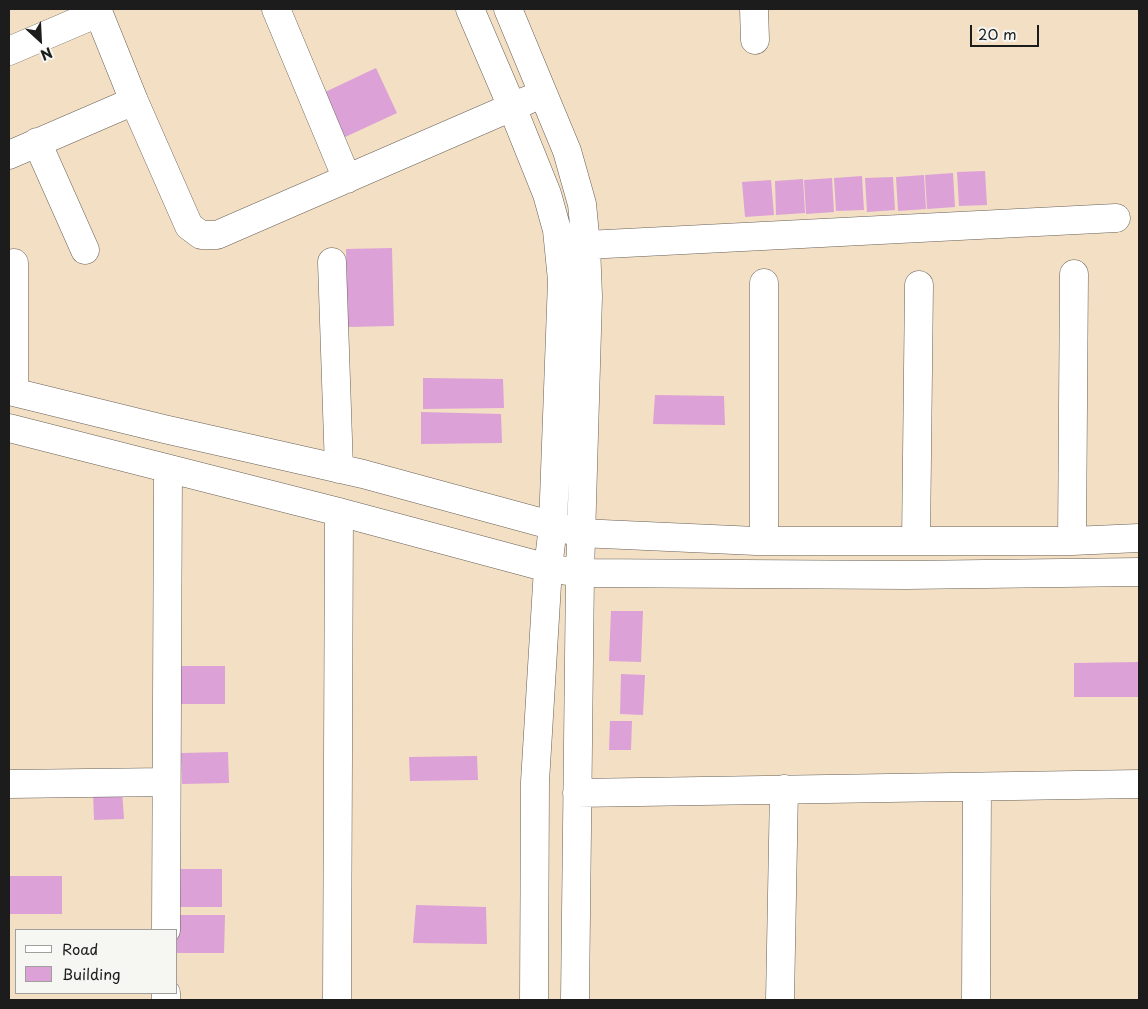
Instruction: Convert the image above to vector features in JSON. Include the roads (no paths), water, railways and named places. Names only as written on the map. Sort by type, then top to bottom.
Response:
[{"type":"street","points":[[276,9],[347,179]]},
{"type":"street","points":[[470,9],[547,194],[557,230],[562,280],[553,526],[548,568],[535,782],[534,1000]]},
{"type":"street","points":[[508,9],[567,151],[582,204],[586,245],[588,296],[580,533],[575,1000]]},
{"type":"street","points":[[754,9],[755,40]]},
{"type":"street","points":[[9,51],[98,11],[134,101],[189,226],[201,235],[217,236],[544,94]]},
{"type":"street","points":[[9,155],[134,101]]},
{"type":"street","points":[[37,142],[85,250]]},
{"type":"street","points":[[558,244],[586,245],[1116,218]]},
{"type":"street","points":[[332,262],[339,469]]},
{"type":"street","points":[[14,263],[11,391],[164,429],[373,477],[580,533],[764,540],[1072,541],[1139,538]]},
{"type":"street","points":[[1072,541],[1074,274]]},
{"type":"street","points":[[764,283],[764,540]]},
{"type":"street","points":[[916,541],[919,285]]},
{"type":"street","points":[[9,428],[339,512],[548,568],[580,573],[916,575],[1139,572]]},
{"type":"street","points":[[166,929],[168,469]]},
{"type":"street","points":[[336,1000],[339,512]]},
{"type":"street","points":[[9,784],[166,782]]},
{"type":"street","points":[[577,793],[1139,784]]},
{"type":"street","points":[[976,1000],[977,787]]},
{"type":"street","points":[[780,1000],[784,790]]}]
